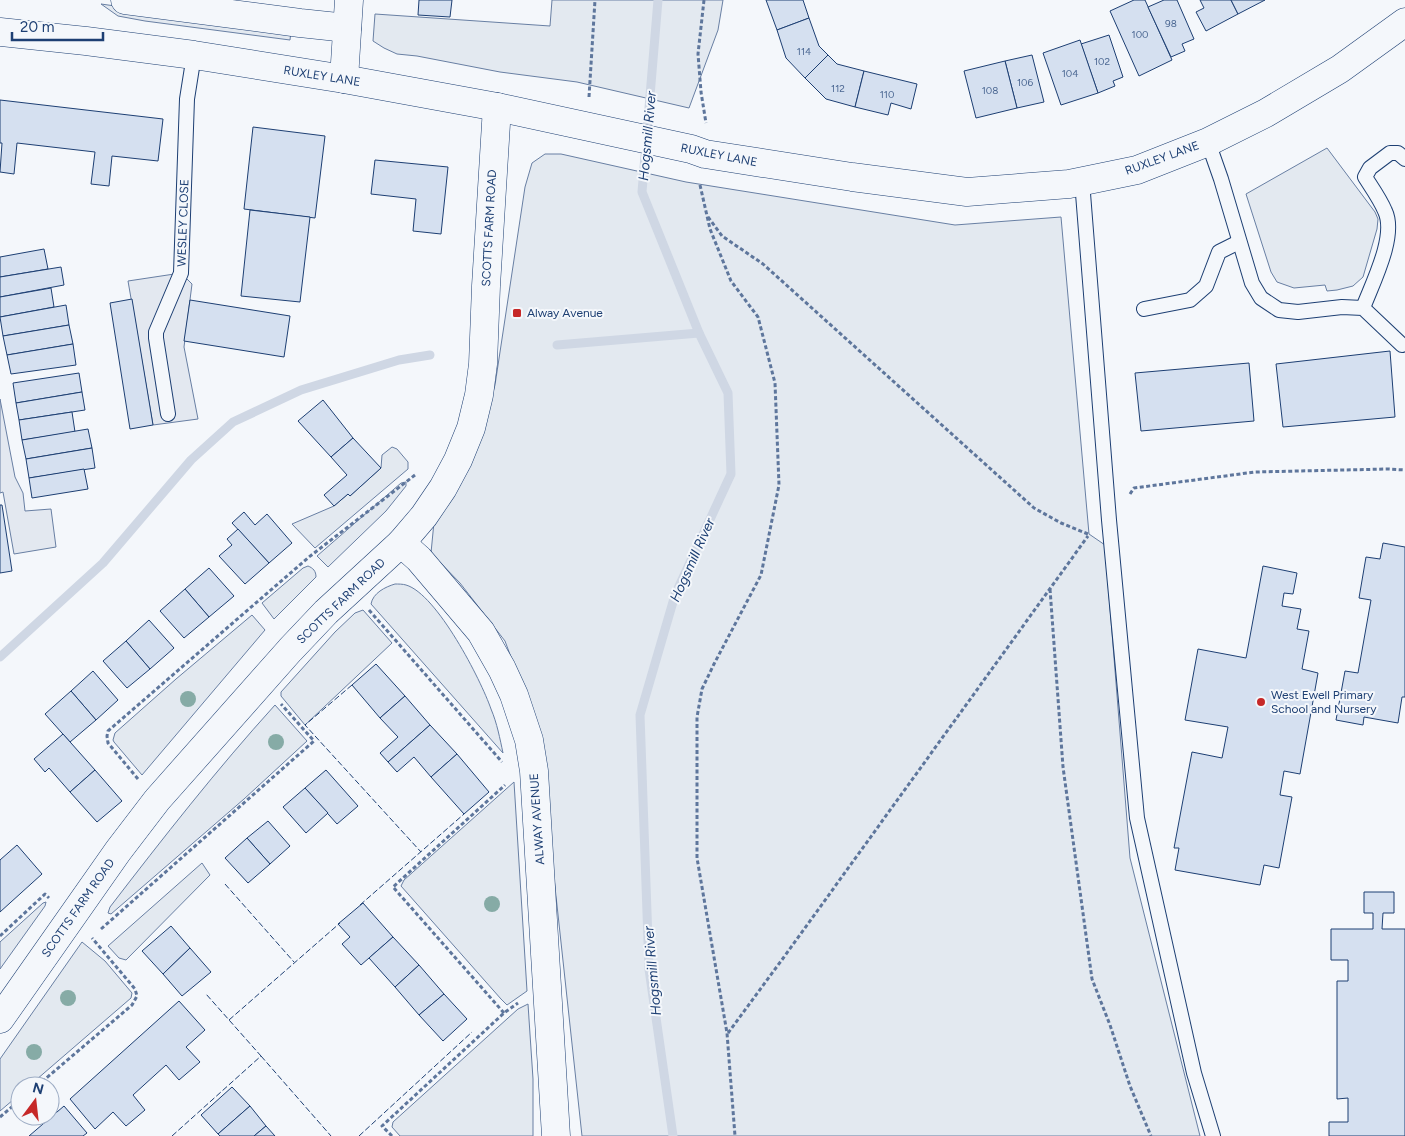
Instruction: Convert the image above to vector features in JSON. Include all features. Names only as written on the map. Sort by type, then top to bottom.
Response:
[{"type":"street","points":[[125,0],[347,28]]},
{"type":"street","points":[[344,79],[349,0]]},
{"type":"street","name":"RUXLEY LANE","points":[[0,32],[194,55],[344,79],[497,107],[597,130],[699,139],[705,154],[825,173],[967,192],[1069,184],[1137,170],[1208,142],[1266,113],[1340,69],[1405,22]]},
{"type":"street","name":"SCOTTS FARM ROAD","points":[[0,1019],[118,851],[157,800],[326,612],[401,543],[424,516],[443,488],[458,460],[479,396],[497,107]]},
{"type":"street","name":"ALWAY AVENUE","points":[[401,543],[419,559],[481,632],[514,695],[529,740],[525,775],[548,995],[556,1136]]},
{"type":"lane","name":"WESLEY CLOSE","points":[[168,414],[156,332],[182,273],[186,99],[194,55]]},
{"type":"lane","points":[[1208,142],[1252,283],[1261,298],[1279,310],[1298,312],[1342,307],[1363,308],[1402,345]]},
{"type":"lane","points":[[1363,308],[1380,264],[1388,239],[1389,228],[1386,212],[1365,177],[1370,168],[1390,154],[1398,153],[1405,159]]},
{"type":"lane","points":[[1082,181],[1108,520],[1137,818],[1194,1074],[1213,1136]]},
{"type":"lane","points":[[1144,309],[1190,300],[1206,286],[1219,252],[1239,242]]},
{"type":"path","points":[[594,0],[597,130]]},
{"type":"path","points":[[699,139],[701,92],[698,54],[704,0]]},
{"type":"path","points":[[700,185],[710,229],[731,281],[758,317],[775,383],[779,485],[761,576],[702,690],[697,717],[697,858],[728,1033],[735,1136]]},
{"type":"path","points":[[706,214],[722,236],[763,264],[1034,508],[1061,523],[1089,534]]},
{"type":"path","points":[[728,1033],[1089,534],[1108,520],[1134,488],[1255,472],[1405,470]]},
{"type":"path","points":[[157,800],[108,744],[108,731],[309,557],[411,477],[422,472]]},
{"type":"path","points":[[1088,525],[1089,534]]},
{"type":"path","points":[[1050,588],[1063,767],[1092,979],[1110,1025],[1130,1086],[1152,1136]]},
{"type":"path","points":[[366,606],[525,775],[510,780],[393,887],[504,1012]]},
{"type":"path","points":[[49,1076],[132,1005],[137,996],[135,988],[91,938],[314,741],[262,682]]},
{"type":"path","points":[[0,936],[46,894],[73,916]]},
{"type":"path","points":[[392,1136],[382,1126],[504,1012],[528,996],[548,995]]},
{"type":"path","points":[[0,1117],[10,1108]]},
{"type":"shaded area","points":[[552,0],[723,0],[718,30],[689,108],[577,82],[500,72],[397,54],[373,41],[375,14],[550,26]]},
{"type":"shaded area","points":[[101,4],[291,31],[290,40],[118,16]]},
{"type":"shaded area","points":[[1327,148],[1375,212],[1378,219],[1377,229],[1363,277],[1353,286],[1327,291],[1325,285],[1294,288],[1277,282],[1271,272],[1246,194]]},
{"type":"shaded area","points":[[545,154],[561,154],[686,182],[955,225],[1061,217],[1089,534],[1105,545],[1130,858],[1200,1136],[582,1136],[538,730],[505,641],[460,583],[431,553],[434,522],[480,438],[495,385],[525,187],[532,163]]},
{"type":"shaded area","points":[[181,273],[192,284],[184,347],[198,419],[153,425],[128,281]]},
{"type":"shaded area","points":[[0,399],[15,477],[23,493],[25,511],[51,509],[56,547],[14,554],[3,492],[0,493]]},
{"type":"shaded area","points":[[392,447],[397,449],[408,462],[408,469],[315,548],[292,524],[334,506],[348,494],[350,496],[381,468],[382,455]]},
{"type":"shaded area","points":[[406,482],[406,486],[386,511],[328,567],[317,556],[401,483]]},
{"type":"shaded area","points":[[308,566],[314,570],[316,577],[274,619],[262,603],[303,568]]},
{"type":"shaded area","points":[[395,584],[406,585],[418,592],[431,604],[444,621],[468,659],[486,696],[495,720],[503,753],[371,604],[377,594]]},
{"type":"shaded area","points":[[363,610],[392,643],[305,725],[281,696],[281,692],[335,632],[355,613]]},
{"type":"shaded area","points":[[252,615],[265,630],[142,775],[114,742],[115,733]]},
{"type":"shaded area","points":[[275,705],[307,741],[244,799],[111,914],[108,913],[110,907],[150,855],[232,754]]},
{"type":"shaded area","points":[[514,782],[527,991],[507,1005],[401,886],[404,880]]},
{"type":"shaded area","points":[[202,863],[210,875],[126,960],[119,958],[108,946]]},
{"type":"shaded area","points":[[46,902],[45,906],[0,969],[0,942]]},
{"type":"shaded area","points":[[82,942],[105,961],[132,993],[131,998],[41,1076],[10,1076],[10,1102],[0,1111],[0,1059]]},
{"type":"shaded area","points":[[528,1004],[533,1079],[533,1136],[400,1136],[392,1127],[393,1122],[518,1009]]},
{"type":"building","points":[[419,0],[452,0],[450,17],[418,15]]},
{"type":"building","points":[[766,0],[803,0],[809,18],[777,30]]},
{"type":"building","points":[[1134,0],[1145,0],[1172,60],[1139,76],[1110,11]]},
{"type":"building","points":[[1164,0],[1177,0],[1194,39],[1182,44],[1185,51],[1171,57],[1148,7]]},
{"type":"building","points":[[1200,0],[1231,0],[1238,14],[1206,31],[1196,12],[1204,8]]},
{"type":"building","points":[[1231,0],[1265,0],[1238,14]]},
{"type":"building","points":[[809,18],[819,46],[828,55],[805,78],[786,58],[777,30]]},
{"type":"building","points":[[1109,35],[1123,77],[1113,81],[1115,86],[1098,93],[1081,44]]},
{"type":"building","points":[[1080,40],[1098,93],[1061,105],[1043,53]]},
{"type":"building","points":[[828,55],[837,64],[864,71],[855,107],[826,99],[805,78]]},
{"type":"building","points":[[1032,55],[1044,102],[1017,108],[1005,61]]},
{"type":"building","points":[[1005,61],[1017,108],[976,118],[964,71]]},
{"type":"building","points":[[864,71],[917,84],[911,109],[891,103],[888,115],[855,107]]},
{"type":"building","points":[[0,100],[163,119],[158,161],[112,156],[109,186],[91,184],[95,152],[17,143],[14,174],[0,172],[2,143],[0,143]]},
{"type":"building","points":[[253,127],[325,136],[315,218],[244,209]]},
{"type":"building","points":[[375,160],[448,167],[441,234],[413,231],[416,199],[371,194]]},
{"type":"building","points":[[250,210],[310,217],[300,302],[241,296]]},
{"type":"building","points":[[44,249],[48,269],[0,277],[0,257]]},
{"type":"building","points":[[61,267],[64,285],[0,297],[0,277]]},
{"type":"building","points":[[51,288],[54,307],[0,317],[0,297]]},
{"type":"building","points":[[132,299],[153,425],[130,429],[110,303]]},
{"type":"building","points":[[190,300],[290,316],[284,357],[184,341]]},
{"type":"building","points":[[66,305],[69,325],[3,336],[0,317]]},
{"type":"building","points":[[69,325],[73,344],[7,355],[3,336]]},
{"type":"building","points":[[73,344],[76,365],[11,374],[7,355]]},
{"type":"building","points":[[1390,351],[1395,417],[1283,427],[1276,364]]},
{"type":"building","points":[[1249,363],[1254,421],[1141,431],[1135,373]]},
{"type":"building","points":[[79,373],[82,392],[16,403],[13,383]]},
{"type":"building","points":[[82,392],[85,410],[19,420],[16,403]]},
{"type":"building","points":[[323,400],[353,438],[331,457],[298,421]]},
{"type":"building","points":[[72,412],[75,432],[22,440],[19,420]]},
{"type":"building","points":[[88,429],[92,448],[26,459],[22,440]]},
{"type":"building","points":[[353,438],[381,468],[350,496],[348,494],[334,506],[324,495],[347,475],[331,457]]},
{"type":"building","points":[[92,448],[95,468],[29,478],[26,459]]},
{"type":"building","points":[[84,469],[88,489],[32,498],[29,478]]},
{"type":"building","points":[[0,505],[2,505],[12,571],[0,573]]},
{"type":"building","points":[[244,512],[255,525],[267,514],[292,543],[269,563],[232,523]]},
{"type":"building","points":[[238,529],[269,563],[245,584],[219,556],[232,545],[227,539]]},
{"type":"building","points":[[1383,543],[1405,547],[1405,697],[1402,697],[1398,723],[1364,717],[1363,725],[1336,720],[1345,671],[1358,673],[1371,600],[1359,598],[1366,557],[1380,559]]},
{"type":"building","points":[[1263,566],[1297,573],[1293,594],[1284,593],[1282,606],[1301,609],[1297,629],[1309,631],[1302,669],[1318,673],[1300,774],[1284,771],[1280,795],[1292,797],[1279,868],[1264,865],[1260,885],[1175,870],[1179,848],[1174,848],[1192,752],[1222,758],[1228,727],[1185,720],[1198,649],[1246,658]]},
{"type":"building","points":[[209,568],[234,596],[209,617],[185,589]]},
{"type":"building","points":[[185,589],[209,617],[184,638],[160,611]]},
{"type":"building","points":[[149,620],[174,648],[150,669],[126,641]]},
{"type":"building","points":[[126,641],[150,669],[127,688],[103,661]]},
{"type":"building","points":[[376,664],[405,696],[380,718],[352,685]]},
{"type":"building","points":[[93,671],[118,700],[96,720],[71,691]]},
{"type":"building","points":[[71,691],[96,720],[70,742],[45,714]]},
{"type":"building","points":[[405,696],[430,725],[388,762],[380,753],[398,737],[380,718]]},
{"type":"building","points":[[430,725],[457,754],[431,777],[414,757],[397,772],[388,762]]},
{"type":"building","points":[[63,734],[95,770],[70,792],[49,768],[45,772],[34,759]]},
{"type":"building","points":[[457,754],[489,792],[464,814],[431,777]]},
{"type":"building","points":[[95,770],[122,801],[97,822],[70,792]]},
{"type":"building","points":[[326,770],[358,806],[337,824],[305,788]]},
{"type":"building","points":[[305,788],[328,813],[306,833],[283,807]]},
{"type":"building","points":[[268,821],[290,846],[270,864],[247,838]]},
{"type":"building","points":[[247,838],[270,864],[248,883],[225,858]]},
{"type":"building","points":[[17,845],[42,874],[0,912],[0,860]]},
{"type":"building","points":[[1364,892],[1394,892],[1394,913],[1383,913],[1382,929],[1405,929],[1405,1136],[1329,1136],[1329,1122],[1348,1122],[1348,1098],[1337,1099],[1337,981],[1348,981],[1348,960],[1331,960],[1331,929],[1373,929],[1373,913],[1364,913]]},
{"type":"building","points":[[363,903],[393,937],[361,965],[342,944],[350,937],[338,924]]},
{"type":"building","points":[[171,926],[190,948],[163,974],[142,951]]},
{"type":"building","points":[[393,937],[419,965],[395,987],[369,958]]},
{"type":"building","points":[[190,948],[211,972],[182,996],[163,974]]},
{"type":"building","points":[[419,965],[444,994],[419,1015],[395,987]]},
{"type":"building","points":[[444,994],[467,1019],[443,1041],[419,1015]]},
{"type":"building","points":[[179,1001],[205,1030],[186,1047],[200,1062],[179,1080],[166,1065],[133,1095],[145,1110],[126,1126],[113,1112],[95,1129],[70,1099]]},
{"type":"building","points":[[232,1087],[250,1106],[218,1134],[201,1115]]},
{"type":"building","points":[[64,1106],[87,1133],[83,1136],[29,1136],[41,1126],[60,1126],[60,1109]]},
{"type":"building","points":[[250,1106],[266,1126],[254,1136],[220,1136],[218,1134]]},
{"type":"building","points":[[266,1126],[275,1136],[254,1136]]},
{"type":"waterway","name":"Hogsmill River","points":[[658,0],[642,192],[699,333],[728,393],[731,474],[675,595],[640,715],[649,969],[673,1136]]},
{"type":"waterway","points":[[557,345],[699,333]]},
{"type":"waterway","points":[[0,657],[103,563],[191,460],[233,422],[301,390],[399,360],[430,355]]},
{"type":"fence","points":[[352,685],[305,725],[421,852]]},
{"type":"fence","points":[[360,905],[464,814]]},
{"type":"fence","points":[[225,884],[294,962]]},
{"type":"fence","points":[[229,1020],[340,923]]},
{"type":"fence","points":[[172,1136],[261,1056],[206,994]]},
{"type":"fence","points":[[359,1136],[472,1032]]},
{"type":"fence","points":[[261,1056],[331,1136]]},
{"type":"place","name":"Alway Avenue","points":[[517,313]]},
{"type":"place","name":"West Ewell Primary School and Nursery","points":[[1261,702]]}]
